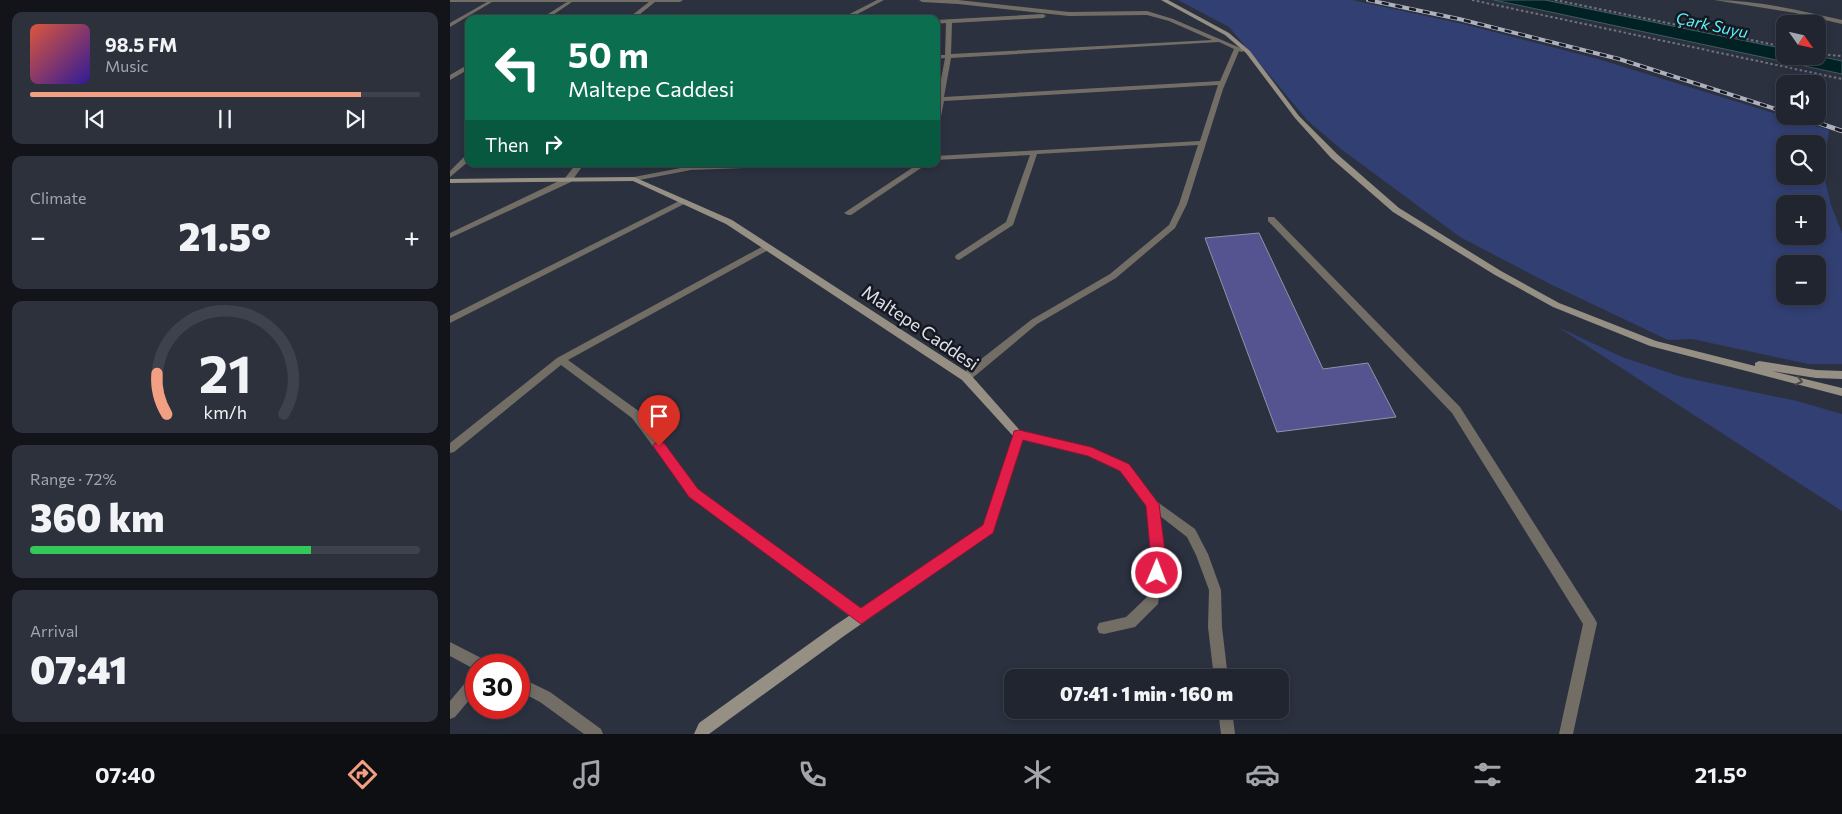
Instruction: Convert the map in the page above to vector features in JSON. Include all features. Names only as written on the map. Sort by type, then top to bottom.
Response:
[{"type":"street","points":[[450,0],[680,0]]},
{"type":"street","points":[[466,15],[493,0]]},
{"type":"street","points":[[635,15],[653,0]]},
{"type":"street","points":[[851,15],[881,0]]},
{"type":"street","points":[[922,0],[1069,14]]},
{"type":"street","points":[[1164,0],[1226,34],[1248,52],[1297,118],[1334,156],[1396,210],[1498,274],[1556,305],[1653,344],[1842,392]]},
{"type":"street","points":[[1717,0],[1804,12],[1842,22]]},
{"type":"street","points":[[549,15],[571,1]]},
{"type":"street","points":[[940,22],[1069,14],[1147,13],[1172,20],[1248,52]]},
{"type":"street","points":[[450,24],[465,16]]},
{"type":"street","points":[[940,105],[948,56],[949,22]]},
{"type":"street","points":[[940,57],[1220,41]]},
{"type":"street","points":[[966,376],[1034,322],[1113,276],[1172,226],[1183,204],[1202,143],[1237,48]]},
{"type":"street","points":[[452,76],[465,68]]},
{"type":"street","points":[[452,76],[465,74]]},
{"type":"street","points":[[941,99],[1223,83]]},
{"type":"street","points":[[940,158],[1202,143]]},
{"type":"street","points":[[959,257],[1010,223],[1034,153]]},
{"type":"street","points":[[450,175],[465,160]]},
{"type":"street","points":[[450,236],[568,180],[578,167]]},
{"type":"street","points":[[634,180],[688,167]]},
{"type":"street","points":[[848,213],[918,167]]},
{"type":"street","name":"Maltepe Caddesi","points":[[450,181],[634,180],[729,222],[966,376],[1019,435]]},
{"type":"street","points":[[450,320],[684,202]]},
{"type":"street","points":[[1271,219],[1456,410],[1590,623],[1566,734]]},
{"type":"street","points":[[450,449],[561,360],[767,247]]},
{"type":"street","points":[[1701,356],[1816,374],[1842,375]]},
{"type":"street","points":[[561,360],[636,415],[694,493],[861,617]]},
{"type":"street","points":[[1822,387],[1842,396]]},
{"type":"street","points":[[701,734],[704,728],[988,528],[1019,435],[1091,452],[1124,468],[1152,504],[1191,534],[1202,554],[1215,590],[1215,627],[1220,669]]},
{"type":"street","points":[[1104,628],[1130,623],[1153,600],[1158,559],[1152,504]]},
{"type":"street","points":[[450,649],[465,657]]},
{"type":"street","points":[[530,690],[545,698],[596,734]]},
{"type":"street","points":[[450,712],[465,694]]},
{"type":"street","points":[[1226,719],[1228,734]]},
{"type":"path","points":[[1472,0],[1842,79]]},
{"type":"path","points":[[1555,0],[1776,45]]},
{"type":"path","points":[[1826,55],[1842,56]]},
{"type":"shaded area","points":[[1178,0],[1352,0],[1463,24],[1598,59],[1776,114],[1776,125],[1813,125],[1829,130],[1826,151],[1826,135],[1776,135],[1776,185],[1826,184],[1831,205],[1842,233],[1842,364],[1808,364],[1692,339],[1668,340],[1550,284],[1460,237],[1341,149],[1308,121],[1229,27]]},
{"type":"shaded area","points":[[1494,0],[1545,0],[1776,47],[1776,60]]},
{"type":"shaded area","points":[[1826,58],[1842,61],[1842,74],[1800,65],[1826,65]]},
{"type":"shaded area","points":[[1558,327],[1622,357],[1682,377],[1797,401],[1842,414],[1842,511]]},
{"type":"building","points":[[1259,233],[1323,369],[1368,363],[1396,417],[1277,432],[1205,238]]},
{"type":"railway","points":[[1368,0],[1459,19],[1619,59],[1776,109]]},
{"type":"railway","points":[[1824,125],[1842,131]]},
{"type":"route","points":[[659,446],[694,493],[861,617],[988,528],[1019,435],[1091,452],[1124,468],[1152,504],[1158,559],[1157,573]]},
{"type":"water label","name":"Çark Suyu","points":[[1712,25]]}]
